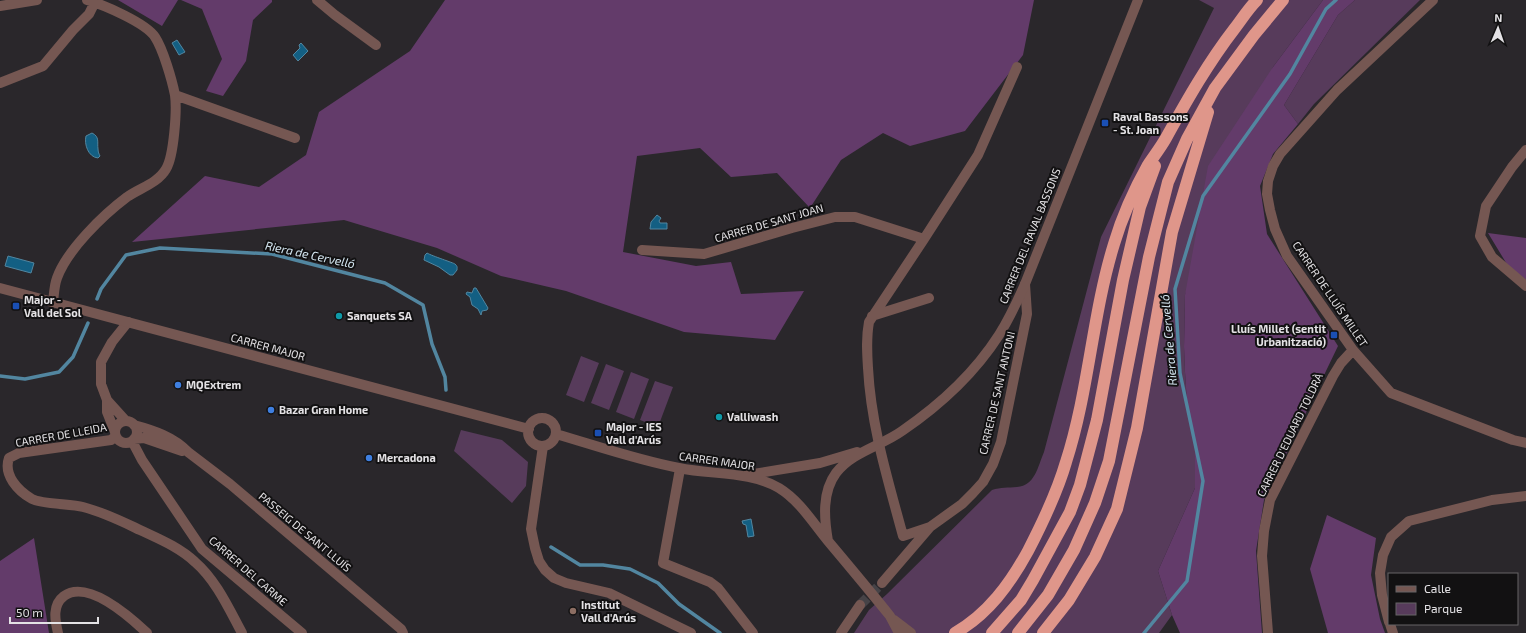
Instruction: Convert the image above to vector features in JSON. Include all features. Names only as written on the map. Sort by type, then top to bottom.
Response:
[{"type":"highway","points":[[955,633],[966,627],[985,612],[1018,569],[1037,534],[1055,495],[1067,461],[1076,426],[1114,244],[1137,186],[1165,140],[1190,94],[1220,47],[1257,0]]},
{"type":"highway","points":[[1018,633],[1048,595],[1074,550],[1095,502],[1109,461],[1150,257],[1168,182],[1187,140],[1215,88],[1254,35],[1283,0]]},
{"type":"highway","points":[[1043,633],[1069,600],[1095,557],[1117,509],[1137,428],[1172,232],[1215,88]]},
{"type":"highway","points":[[992,633],[1021,600],[1033,580],[1070,512],[1080,485],[1097,420],[1123,280],[1140,207],[1165,140]]},
{"type":"street","points":[[0,6],[36,0]]},
{"type":"street","points":[[317,0],[376,45]]},
{"type":"street","name":"CARRER DEL RAVAL BASSONS","points":[[865,451],[901,432],[927,413],[964,380],[999,336],[1025,284],[1138,0]]},
{"type":"street","name":"CARRER DE LLUÍS MILLET","points":[[1433,0],[1337,90],[1280,154],[1273,166],[1268,181],[1270,210],[1275,229],[1287,256],[1352,350],[1391,393],[1513,440],[1526,443]]},
{"type":"street","points":[[0,83],[43,66],[73,30],[89,14],[91,1],[139,23],[155,37],[164,56],[175,95],[173,145],[167,169],[154,181],[118,204],[90,231],[66,260],[56,279],[53,302]]},
{"type":"street","points":[[930,527],[903,536],[879,444],[869,393],[866,337],[869,322],[872,316],[978,155],[1017,67]]},
{"type":"street","points":[[175,95],[295,138]]},
{"type":"street","points":[[1526,150],[1512,167],[1486,206],[1480,236],[1492,257],[1526,286]]},
{"type":"street","name":"CARRER DE SANT JOAN","points":[[642,250],[704,254],[784,230],[835,217],[855,217],[924,239]]},
{"type":"street","name":"CARRER DE SANT ANTONI","points":[[882,583],[930,527],[962,504],[982,482],[993,464],[1001,442],[1027,314],[1025,284]]},
{"type":"street","name":"CARRER MAJOR","points":[[0,288],[529,429]]},
{"type":"street","points":[[872,316],[929,298]]},
{"type":"street","points":[[116,434],[107,412],[107,400],[101,384],[101,362],[112,342],[128,322]]},
{"type":"street","name":"CARRER D'EDUARD TOLDRÀ","points":[[1268,633],[1262,556],[1264,531],[1270,500],[1333,376],[1352,350]]},
{"type":"street","points":[[107,400],[137,432],[133,440]]},
{"type":"street","points":[[542,418],[552,421],[555,425],[556,434],[552,443],[542,446],[533,442],[530,438],[529,429],[533,421],[542,418]]},
{"type":"street","points":[[116,434],[117,426],[120,423],[130,423]]},
{"type":"street","name":"PASSEIG DE SANT LLUÍS","points":[[130,423],[168,437],[182,445],[188,452],[230,484],[395,624],[403,633]]},
{"type":"street","name":"PASSEIG DE SANT LLUÍS","points":[[116,434],[121,442],[128,443],[133,440],[144,438],[188,452]]},
{"type":"street","name":"CARRER DE LLEIDA","points":[[116,434],[111,440],[19,453],[9,458],[6,465],[9,477],[23,493],[34,500],[83,507],[107,514],[172,545],[196,562],[216,586],[242,633]]},
{"type":"street","name":"CARRER MAJOR","points":[[556,434],[605,449],[680,468],[705,473],[741,476],[758,479],[771,484],[790,495],[890,616],[911,633]]},
{"type":"street","name":"CARRER DEL CARME","points":[[133,440],[146,466],[202,549],[302,633]]},
{"type":"street","points":[[542,446],[532,529],[539,561],[545,570],[554,578],[566,583],[609,593],[691,633]]},
{"type":"street","points":[[741,476],[820,463],[865,451]]},
{"type":"street","points":[[828,541],[825,512],[829,486],[840,467],[865,451]]},
{"type":"street","points":[[680,468],[663,563],[710,582],[718,588],[753,633]]},
{"type":"street","points":[[1388,619],[1382,594],[1380,573],[1383,555],[1391,537],[1409,521],[1492,500],[1526,496]]},
{"type":"street","points":[[58,633],[55,609],[61,599],[70,592],[86,592],[102,598],[147,633]]},
{"type":"street","points":[[841,633],[860,605]]},
{"type":"street","name":"CARRER MAJOR","points":[[890,616],[899,633]]},
{"type":"green space","points":[[1199,0],[1323,0],[1273,67],[1185,295],[1185,372],[1187,404],[1195,443],[1195,488],[1158,571],[1172,615],[1159,633],[854,633],[869,610],[992,490],[998,488],[1023,486],[1032,479],[1038,469],[1044,452],[1101,237],[1214,8]]},
{"type":"green space","points":[[1355,0],[1420,0],[1314,104],[1298,124],[1284,105],[1338,15]]},
{"type":"green space","points":[[581,356],[599,363],[584,402],[566,395]]},
{"type":"green space","points":[[606,364],[624,371],[609,410],[591,403]]},
{"type":"green space","points":[[631,372],[649,379],[634,419],[616,412]]},
{"type":"green space","points":[[655,381],[673,387],[658,427],[640,420]]},
{"type":"green space","points":[[461,430],[502,440],[528,462],[526,486],[512,503],[454,451]]},
{"type":"shaded area","points":[[118,0],[178,0],[162,26]]},
{"type":"shaded area","points":[[181,0],[272,0],[272,2],[253,20],[246,61],[223,96],[206,91],[222,59],[202,9]]},
{"type":"shaded area","points":[[445,0],[1034,0],[1023,55],[965,131],[910,146],[883,133],[841,160],[810,208],[777,173],[731,177],[700,148],[637,156],[623,252],[696,266],[731,262],[741,294],[804,291],[775,340],[684,332],[566,291],[501,276],[437,248],[344,220],[132,242],[205,176],[259,187],[306,155],[319,112],[410,51]]},
{"type":"shaded area","points":[[1323,0],[1355,0],[1338,15],[1284,105],[1298,124],[1273,154],[1260,186],[1267,234],[1338,346],[1264,500],[1256,551],[1262,633],[1180,633],[1172,615],[1158,571],[1195,488],[1195,443],[1187,404],[1185,372],[1185,295],[1208,166],[1273,67]]},
{"type":"shaded area","points":[[1488,233],[1526,238],[1526,280],[1508,266]]},
{"type":"shaded area","points":[[1327,515],[1376,538],[1371,575],[1380,619],[1385,633],[1328,633],[1310,569]]},
{"type":"shaded area","points":[[34,538],[49,633],[0,633],[0,561]]},
{"type":"water","points":[[177,40],[185,52],[179,55],[172,43]]},
{"type":"water","points":[[301,43],[308,51],[298,61],[293,55],[300,48],[299,45]]},
{"type":"water","points":[[92,133],[98,140],[98,151],[100,156],[98,158],[89,153],[86,146],[86,136]]},
{"type":"water","points":[[657,215],[661,218],[659,221],[660,223],[667,223],[667,229],[650,229],[651,222]]},
{"type":"water","points":[[427,253],[455,264],[457,266],[457,270],[453,275],[450,275],[439,267],[424,260]]},
{"type":"water","points":[[8,256],[34,263],[31,273],[5,266]]},
{"type":"water","points":[[474,288],[476,288],[488,308],[487,310],[482,311],[481,315],[478,309],[472,305],[470,297],[466,294],[467,292],[472,293]]},
{"type":"water","points":[[751,519],[754,536],[748,537],[746,525],[743,524],[742,521]]},
{"type":"waterway","name":"Riera de Cervelló","points":[[1144,633],[1187,581],[1203,481],[1180,373],[1175,289],[1203,196],[1290,74],[1326,9],[1336,0]]},
{"type":"waterway","name":"Riera de Cervelló","points":[[97,299],[101,289],[126,255],[160,248],[272,254],[385,283],[423,305],[432,344],[445,377],[446,390]]},
{"type":"waterway","name":"Riera de Cervelló","points":[[0,376],[25,379],[59,372],[73,357],[88,323]]},
{"type":"waterway","points":[[551,547],[580,565],[603,565],[630,569],[658,583],[679,604],[720,633]]},
{"type":"tunnel","points":[[860,605],[882,583]]},
{"type":"place","name":"Raval Bassons - St. Joan","points":[[1105,123]]},
{"type":"place","name":"Major - Vall del Sol","points":[[16,306]]},
{"type":"place","name":"Sanquets SA","points":[[339,316]]},
{"type":"place","name":"Lluís Millet (sentit Urbanització)","points":[[1334,335]]},
{"type":"place","name":"MQExtrem","points":[[178,385]]},
{"type":"place","name":"Bazar Gran Home","points":[[271,410]]},
{"type":"place","name":"Valliwash","points":[[719,417]]},
{"type":"place","name":"Major - IES Vall d'Arús","points":[[598,433]]},
{"type":"place","name":"Mercadona","points":[[369,458]]},
{"type":"place","name":"Institut Vall d'Arús","points":[[573,611]]}]
